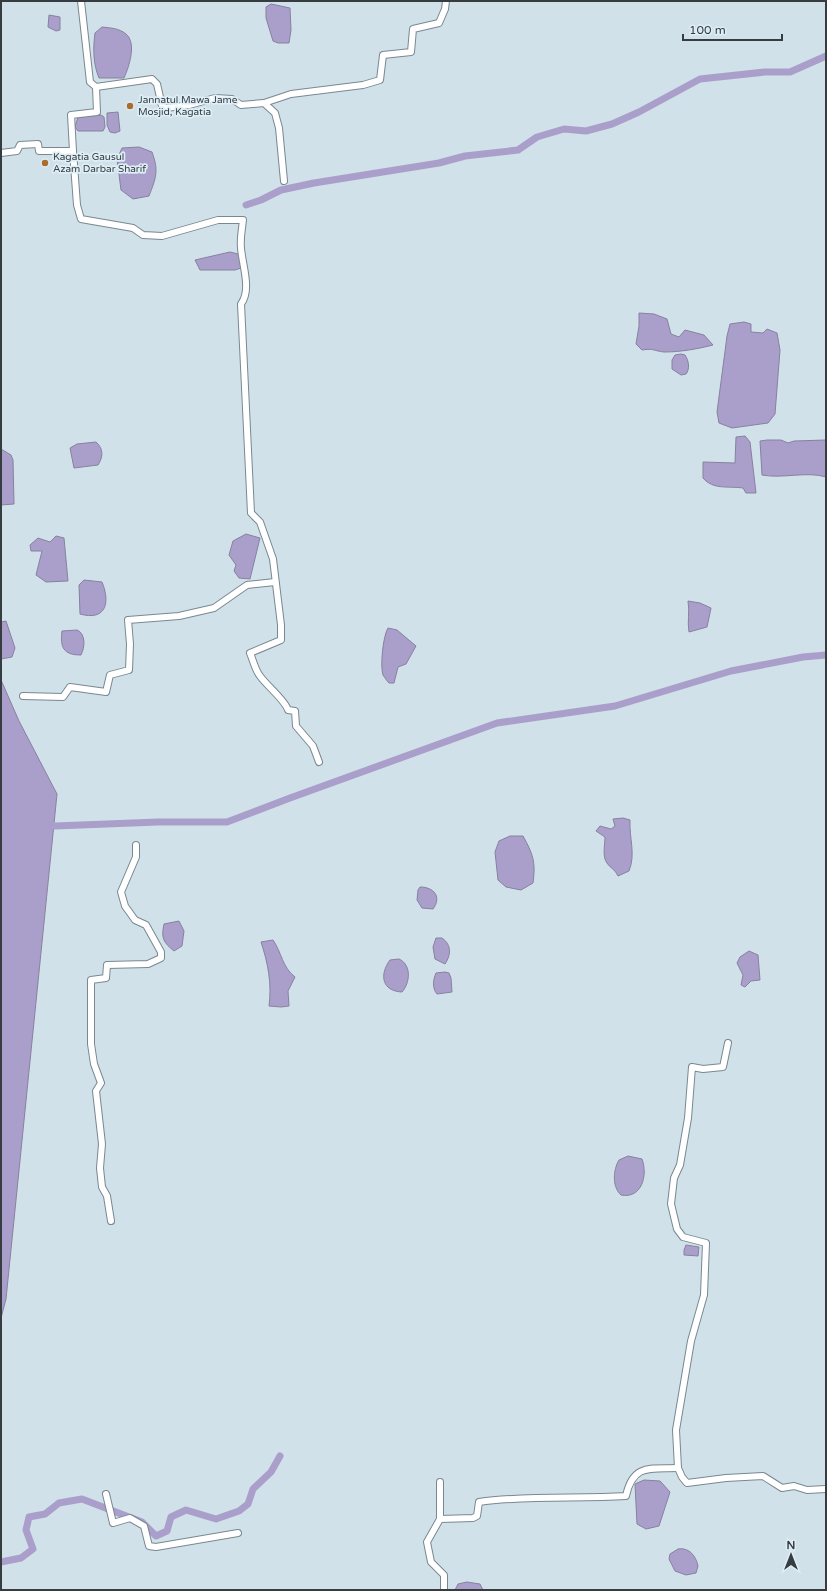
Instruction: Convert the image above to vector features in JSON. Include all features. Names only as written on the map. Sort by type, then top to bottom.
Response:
[{"type":"street","points":[[81,1],[84,19],[87,68],[90,82],[96,87],[97,112],[71,115],[77,205],[82,219],[133,228],[143,235],[162,236],[218,220],[243,220],[241,248],[244,258],[246,291],[244,300],[241,304],[251,513],[260,522],[273,559],[279,604],[281,640],[250,653],[259,674],[273,692],[286,703],[288,710],[295,711],[296,726],[313,746],[319,762]]},
{"type":"street","points":[[96,87],[152,79],[157,84],[162,106],[166,108],[189,105],[216,98],[232,99],[241,105],[264,103],[291,94],[363,85],[380,80],[383,55],[411,52],[413,29],[439,23],[445,9],[446,1]]},
{"type":"street","points":[[264,103],[275,113],[279,128],[284,181]]},
{"type":"street","points":[[1,153],[18,151],[20,144],[38,144],[39,151],[73,151]]},
{"type":"street","points":[[23,696],[63,697],[70,687],[106,692],[110,675],[128,670],[130,644],[128,620],[179,616],[214,608],[247,585],[275,582]]},
{"type":"street","points":[[111,1221],[107,1196],[102,1187],[100,1168],[102,1144],[96,1091],[100,1083],[94,1064],[91,1044],[91,980],[106,978],[107,966],[148,964],[161,958],[161,952],[146,925],[135,920],[125,906],[121,892],[136,858],[136,845]]},
{"type":"street","points":[[728,1043],[723,1067],[703,1068],[692,1066],[688,1118],[680,1165],[674,1178],[672,1190],[671,1204],[677,1229],[683,1236],[697,1239],[706,1243],[704,1295],[698,1321],[691,1341],[676,1430],[678,1468],[682,1477],[687,1483],[726,1478],[763,1476],[782,1488],[794,1486],[807,1490],[826,1489]]},
{"type":"street","points":[[440,1519],[473,1518],[477,1516],[479,1502],[490,1500],[626,1496],[629,1483],[634,1474],[649,1468],[678,1468]]},
{"type":"street","points":[[440,1482],[440,1519],[427,1542],[431,1562],[444,1575],[444,1590]]},
{"type":"street","points":[[106,1494],[113,1523],[130,1518],[144,1526],[149,1546],[156,1547],[238,1533]]},
{"type":"shaded area","points":[[271,4],[290,8],[291,30],[289,43],[278,43],[273,41],[266,18],[266,7]]},
{"type":"shaded area","points":[[49,15],[60,17],[60,30],[56,31],[48,27]]},
{"type":"shaded area","points":[[102,27],[120,31],[126,34],[129,38],[132,49],[124,78],[99,78],[94,56],[94,44],[95,33]]},
{"type":"shaded area","points":[[118,112],[120,131],[115,133],[110,132],[107,125],[107,113]]},
{"type":"shaded area","points":[[101,115],[104,117],[105,127],[103,131],[78,131],[75,127],[78,117]]},
{"type":"shaded area","points":[[139,147],[152,152],[156,174],[149,196],[133,199],[121,190],[117,159],[122,148]]},
{"type":"shaded area","points":[[230,252],[238,254],[242,259],[241,268],[235,270],[200,270],[195,260]]},
{"type":"shaded area","points":[[639,313],[654,314],[667,319],[671,334],[679,337],[685,330],[704,335],[713,345],[695,349],[664,352],[652,349],[642,350],[636,344],[639,326]]},
{"type":"shaded area","points":[[744,322],[751,324],[751,332],[763,333],[767,329],[777,333],[780,350],[775,414],[768,423],[732,428],[719,423],[717,412],[727,336],[730,324]]},
{"type":"shaded area","points":[[675,355],[685,355],[688,370],[686,374],[681,375],[672,369],[672,360]]},
{"type":"shaded area","points":[[745,436],[750,442],[756,493],[746,493],[743,488],[716,486],[707,482],[703,478],[703,462],[735,463],[736,437]]},
{"type":"shaded area","points":[[781,440],[788,443],[794,441],[826,440],[826,477],[819,475],[762,475],[760,441]]},
{"type":"shaded area","points":[[96,442],[102,453],[98,465],[74,468],[70,448],[77,444]]},
{"type":"shaded area","points":[[1,449],[11,455],[13,460],[14,504],[1,505]]},
{"type":"shaded area","points":[[246,534],[260,538],[250,579],[239,578],[234,571],[236,565],[229,555],[233,541]]},
{"type":"shaded area","points":[[56,536],[64,538],[68,581],[46,582],[36,575],[42,551],[31,551],[30,545],[38,538],[50,542]]},
{"type":"shaded area","points":[[84,580],[102,582],[105,590],[106,604],[104,609],[95,615],[88,616],[80,614],[79,585]]},
{"type":"shaded area","points":[[688,601],[700,603],[711,608],[707,627],[689,632]]},
{"type":"shaded area","points":[[6,621],[15,648],[12,657],[1,659],[1,622]]},
{"type":"shaded area","points":[[388,628],[397,630],[416,646],[406,664],[398,667],[394,683],[389,683],[382,671],[383,644]]},
{"type":"shaded area","points":[[77,630],[82,634],[84,641],[81,655],[70,654],[62,646],[62,631]]},
{"type":"shaded area","points":[[1,680],[19,721],[57,794],[6,1299],[1,1318]]},
{"type":"shaded area","points":[[623,818],[630,820],[632,858],[629,871],[618,876],[605,860],[605,837],[596,831],[600,826],[611,829],[615,826],[613,819]]},
{"type":"shaded area","points":[[510,836],[523,836],[533,858],[533,883],[521,890],[506,887],[498,880],[495,852],[499,841]]},
{"type":"shaded area","points":[[420,887],[425,887],[433,891],[437,897],[436,905],[433,909],[422,908],[417,900],[418,890]]},
{"type":"shaded area","points":[[179,921],[184,931],[182,946],[174,951],[165,942],[163,929],[164,924]]},
{"type":"shaded area","points":[[436,938],[442,938],[448,944],[450,950],[445,964],[435,959],[433,947]]},
{"type":"shaded area","points":[[273,940],[287,969],[295,977],[288,991],[289,1006],[269,1006],[269,974],[261,942]]},
{"type":"shaded area","points":[[749,951],[758,955],[760,980],[751,981],[745,987],[741,985],[743,975],[737,963],[740,957]]},
{"type":"shaded area","points":[[399,959],[406,965],[408,970],[407,984],[402,992],[390,989],[384,981],[384,971],[390,960]]},
{"type":"shaded area","points":[[436,973],[449,973],[451,978],[452,992],[437,994],[434,987]]},
{"type":"shaded area","points":[[628,1156],[642,1159],[644,1165],[644,1178],[638,1190],[634,1193],[621,1195],[616,1188],[614,1178],[619,1160]]},
{"type":"shaded area","points":[[686,1245],[699,1247],[698,1256],[684,1255]]},
{"type":"shaded area","points":[[644,1480],[660,1481],[670,1492],[659,1526],[646,1529],[637,1524],[635,1484]]},
{"type":"shaded area","points":[[678,1549],[685,1549],[694,1556],[698,1566],[696,1573],[686,1575],[675,1571],[669,1559],[670,1554]]},
{"type":"shaded area","points":[[467,1582],[480,1584],[483,1590],[455,1590],[458,1584]]},
{"type":"waterway","points":[[246,205],[261,200],[281,190],[314,183],[439,163],[465,156],[518,150],[537,137],[564,129],[586,131],[612,124],[639,112],[700,79],[765,72],[790,72],[826,56]]},
{"type":"waterway","points":[[44,824],[55,826],[158,822],[227,822],[497,723],[615,706],[731,671],[803,657],[826,655]]},
{"type":"waterway","points":[[1,1562],[21,1558],[33,1549],[26,1530],[29,1517],[45,1514],[59,1503],[82,1499],[142,1522],[156,1536],[167,1531],[171,1517],[186,1510],[216,1519],[239,1511],[248,1504],[253,1489],[271,1472],[280,1456]]},
{"type":"place","name":"Jannatul Mawa Jame Mosjid, Kagatia","points":[[130,106]]},
{"type":"place","name":"Kagatia Gausul Azam Darbar Sharif","points":[[45,163]]}]
